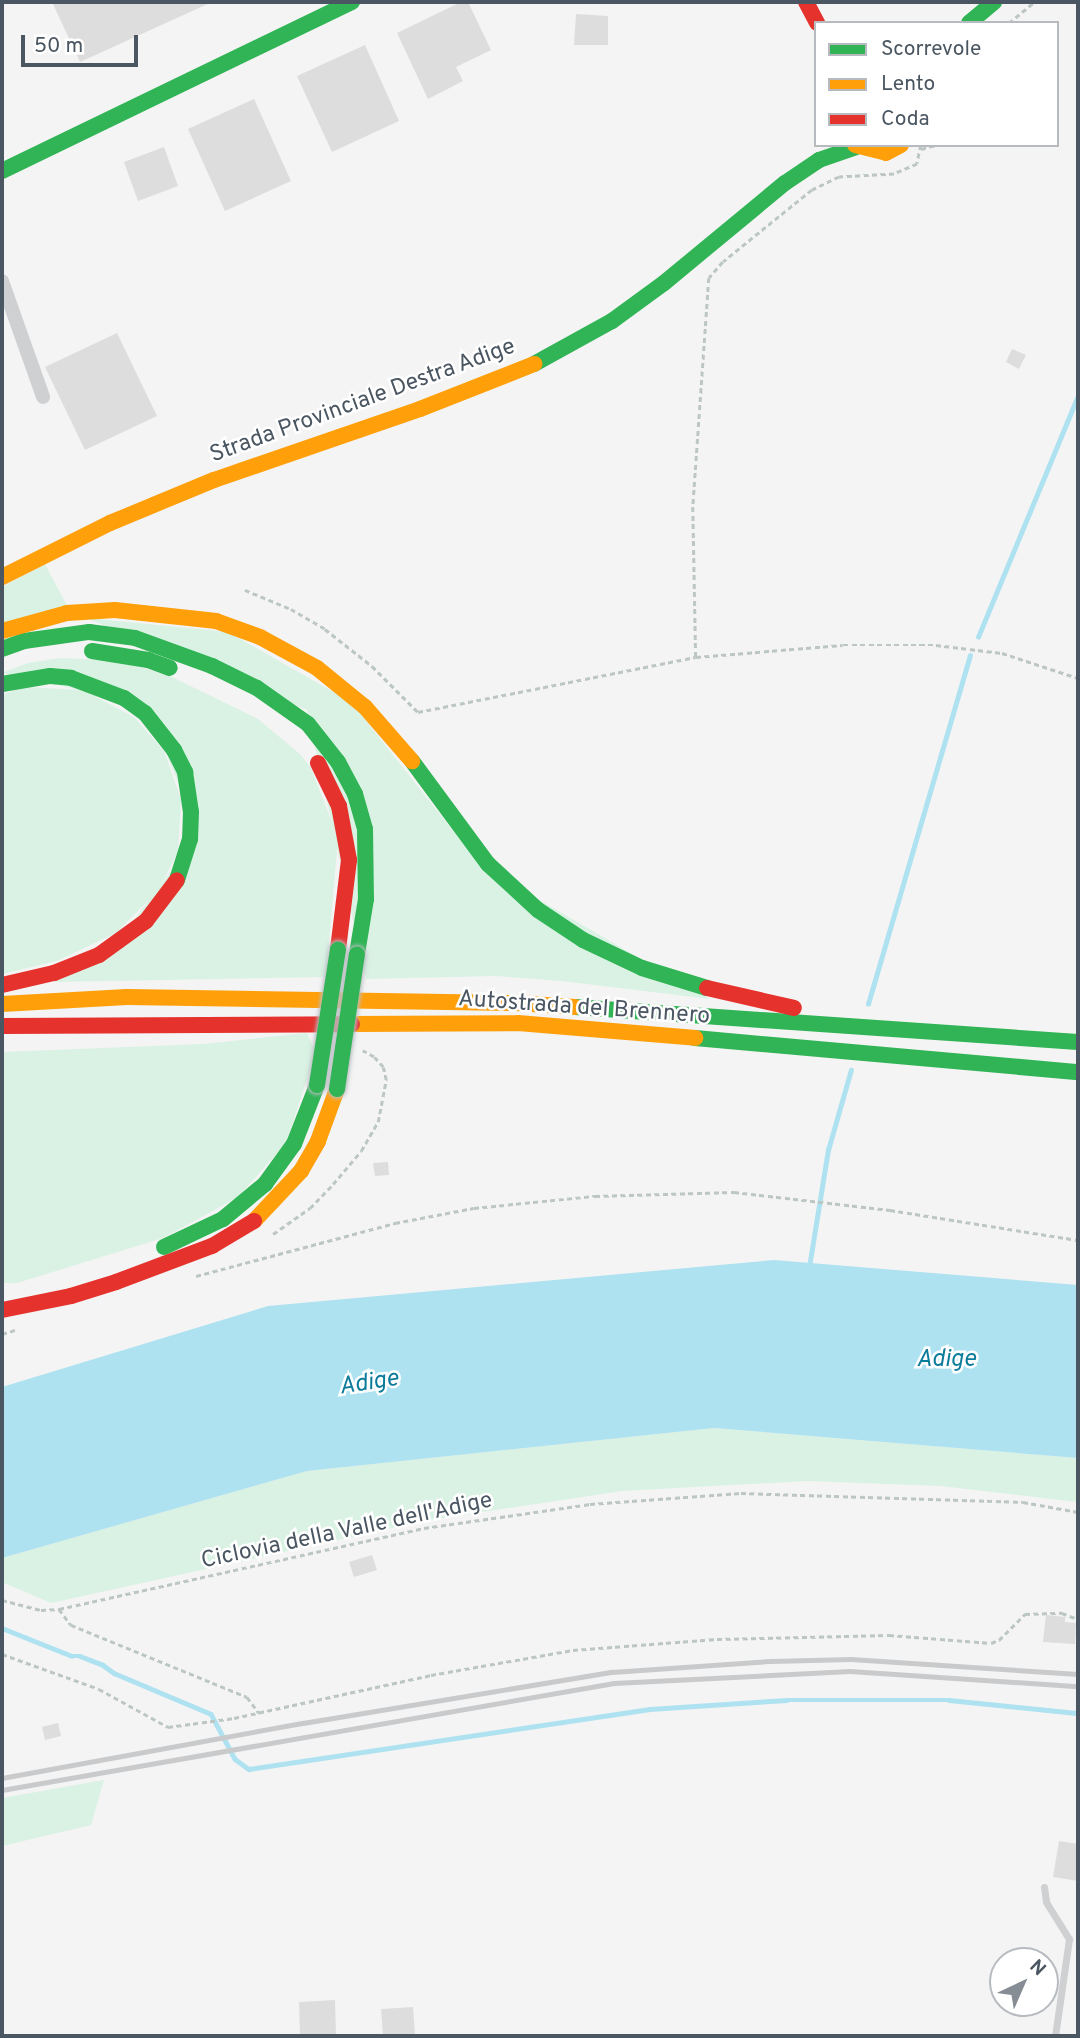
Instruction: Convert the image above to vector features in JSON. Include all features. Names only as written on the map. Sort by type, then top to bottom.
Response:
[{"type":"main road","points":[[2,171],[352,2]]},
{"type":"main road","points":[[806,2],[816,21]]},
{"type":"main road","points":[[972,21],[994,2]]},
{"type":"main road","name":"Strada Provinciale Destra Adige","points":[[785,183],[815,147]]},
{"type":"main road","name":"Strada Provinciale Destra Adige","points":[[2,578],[110,523],[214,480],[432,405],[532,365],[612,321],[664,284],[785,183],[819,160],[853,147]]},
{"type":"main road","name":"Strada Provinciale Destra Adige","points":[[860,147],[886,153],[897,147]]},
{"type":"main road","points":[[2,631],[67,613],[115,610],[174,614],[216,621],[260,638],[317,668],[365,707],[399,744],[488,864],[538,910],[583,940],[642,968],[735,997],[905,1030]]},
{"type":"main road","points":[[2,649],[66,634],[89,632],[135,638],[212,666],[257,688],[308,724],[338,762],[355,794],[365,829],[366,899],[337,1089],[318,1142],[301,1171],[272,1205],[247,1227],[212,1245],[116,1282],[71,1296],[2,1310]]},
{"type":"main road","points":[[21,660],[85,650],[148,660],[190,676]]},
{"type":"main road","points":[[2,684],[40,677],[71,678],[124,698],[152,720],[174,750],[185,772],[191,812],[190,839],[183,868],[171,891],[146,921],[99,955],[54,973],[2,985]]},
{"type":"main road","points":[[254,707],[281,725]]},
{"type":"main road","points":[[91,1272],[163,1247],[223,1219],[241,1207],[272,1175],[294,1144],[317,1085],[348,874],[346,835],[339,806],[328,779],[310,754]]},
{"type":"main road","name":"Autostrada del Brennero","points":[[2,1004],[127,997],[517,1003],[1078,1042]]},
{"type":"main road","name":"Autostrada del Brennero","points":[[2,1026],[518,1023],[1078,1072]]},
{"type":"main road","points":[[2,1039],[85,1036],[177,1024]]},
{"type":"main road","points":[[13,1290],[65,1280]]},
{"type":"street","points":[[2,281],[43,397]]},
{"type":"lane","points":[[1044,1887],[1045,1902],[1069,1939],[1055,2036]]},
{"type":"path","points":[[1011,21],[1034,2]]},
{"type":"path","points":[[696,657],[692,507],[709,278],[723,262],[812,190],[839,177],[894,174],[917,164],[921,147]]},
{"type":"path","points":[[245,590],[291,609],[333,635],[380,673],[418,712],[696,657],[843,645],[936,645],[1002,653],[1078,678]]},
{"type":"path","points":[[188,1279],[307,1244],[474,1208],[595,1196],[734,1192],[890,1210],[1078,1240]]},
{"type":"path","points":[[2,1334],[27,1327]]},
{"type":"path","name":"Ciclovia della Valle dell'Adige","points":[[2,1600],[41,1610],[59,1609],[424,1528],[590,1504],[741,1493],[1023,1502],[1078,1512]]},
{"type":"path","points":[[59,1609],[71,1625],[247,1697],[259,1713]]},
{"type":"path","points":[[2,1654],[99,1689],[168,1727],[234,1718],[431,1675],[573,1650],[717,1639],[889,1635],[991,1643],[999,1640],[1025,1614],[1062,1613],[1078,1619]]},
{"type":"green space","points":[[45,564],[67,606],[2,624],[2,587]]},
{"type":"green space","points":[[87,618],[228,632],[351,702],[481,866],[710,999],[562,981],[495,976],[366,979],[307,710]]},
{"type":"green space","points":[[61,658],[120,661],[170,676],[258,719],[301,755],[311,768],[338,838],[326,977],[53,982],[103,961],[199,834],[146,704],[2,673],[28,663]]},
{"type":"green space","points":[[24,687],[83,690],[134,717],[164,751],[181,799],[178,851],[159,890],[116,933],[57,961],[2,974],[2,695]]},
{"type":"green space","points":[[307,1033],[316,1052],[286,1143],[238,1197],[163,1238],[17,1283],[2,1283],[2,1052],[203,1044]]},
{"type":"green space","points":[[714,1428],[1078,1458],[1078,1502],[941,1486],[807,1481],[622,1491],[429,1520],[51,1603],[2,1582],[2,1558],[307,1471]]},
{"type":"green space","points":[[104,1780],[91,1825],[2,1846],[2,1798]]},
{"type":"water","name":"Adige","points":[[774,1260],[1078,1285],[1078,1458],[714,1428],[307,1471],[2,1558],[2,1387],[268,1306]]},
{"type":"building","points":[[52,2],[212,2],[80,62]]},
{"type":"building","points":[[461,2],[468,2],[491,50],[456,67],[463,81],[428,99],[397,33]]},
{"type":"building","points":[[576,14],[608,16],[608,45],[574,45]]},
{"type":"building","points":[[365,45],[399,121],[332,152],[297,76]]},
{"type":"building","points":[[254,99],[291,181],[225,211],[188,129]]},
{"type":"building","points":[[164,147],[178,186],[138,201],[124,162]]},
{"type":"building","points":[[117,333],[157,416],[85,450],[45,367]]},
{"type":"building","points":[[1012,349],[1026,355],[1019,369],[1006,362]]},
{"type":"building","points":[[388,1162],[389,1175],[375,1176],[373,1163]]},
{"type":"building","points":[[372,1555],[377,1570],[354,1577],[349,1562]]},
{"type":"building","points":[[1046,1615],[1065,1617],[1065,1622],[1076,1623],[1075,1644],[1043,1642]]},
{"type":"building","points":[[58,1723],[61,1736],[45,1740],[42,1727]]},
{"type":"building","points":[[1059,1841],[1078,1844],[1078,1881],[1053,1877]]},
{"type":"building","points":[[335,2000],[336,2036],[300,2036],[299,2002]]},
{"type":"building","points":[[413,2007],[415,2036],[383,2036],[381,2009]]},
{"type":"waterway","points":[[978,637],[1078,396]]},
{"type":"waterway","points":[[868,1004],[970,656]]},
{"type":"waterway","points":[[809,1267],[828,1150],[851,1070]]},
{"type":"waterway","points":[[2,1628],[72,1656],[80,1656],[103,1665],[114,1673],[211,1714],[235,1759],[249,1769],[650,1709],[787,1700],[949,1700],[1078,1713]]},
{"type":"railway","points":[[2,1778],[303,1723],[612,1672],[771,1661],[851,1659],[1078,1674]]},
{"type":"railway","points":[[2,1790],[614,1683],[850,1671],[1078,1686]]},
{"type":"traffic: fast","points":[[2,171],[352,2]]},
{"type":"traffic: fast","points":[[971,21],[994,2]]},
{"type":"traffic: fast","points":[[534,364],[612,321],[664,283],[785,183],[819,160],[856,147]]},
{"type":"traffic: fast","points":[[2,649],[24,641],[89,632],[135,638],[212,666],[257,688],[308,724],[338,762],[355,794],[365,829],[366,899],[357,954]]},
{"type":"traffic: fast","points":[[92,651],[148,660],[170,668]]},
{"type":"traffic: fast","points":[[2,684],[50,676],[71,678],[124,698],[145,713],[174,750],[185,772],[191,812],[190,839],[177,880]]},
{"type":"traffic: fast","points":[[412,761],[488,864],[538,910],[583,940],[642,968],[707,988]]},
{"type":"traffic: fast","points":[[317,1085],[338,950]]},
{"type":"traffic: fast","points":[[337,1089],[357,954]]},
{"type":"traffic: fast","points":[[575,1007],[1078,1042]]},
{"type":"traffic: fast","points":[[695,1038],[1078,1072]]},
{"type":"traffic: fast","points":[[164,1247],[223,1219],[265,1184],[294,1144],[317,1085]]},
{"type":"traffic: slow","points":[[863,147],[886,153],[897,147]]},
{"type":"traffic: slow","points":[[2,577],[110,523],[214,480],[420,409],[534,364]]},
{"type":"traffic: slow","points":[[2,631],[67,613],[115,610],[216,621],[260,637],[317,668],[365,707],[412,761]]},
{"type":"traffic: slow","points":[[2,1004],[127,997],[517,1003],[575,1007]]},
{"type":"traffic: slow","points":[[352,1024],[518,1023],[695,1038]]},
{"type":"traffic: slow","points":[[254,1221],[301,1171],[318,1141],[337,1089]]},
{"type":"traffic: jam","points":[[806,2],[816,21]]},
{"type":"traffic: jam","points":[[318,763],[339,806],[349,860],[338,950]]},
{"type":"traffic: jam","points":[[2,985],[54,973],[99,955],[146,921],[177,880]]},
{"type":"traffic: jam","points":[[707,988],[794,1008]]},
{"type":"traffic: jam","points":[[2,1026],[352,1024]]},
{"type":"traffic: jam","points":[[2,1310],[71,1296],[116,1282],[212,1246],[254,1221]]}]
